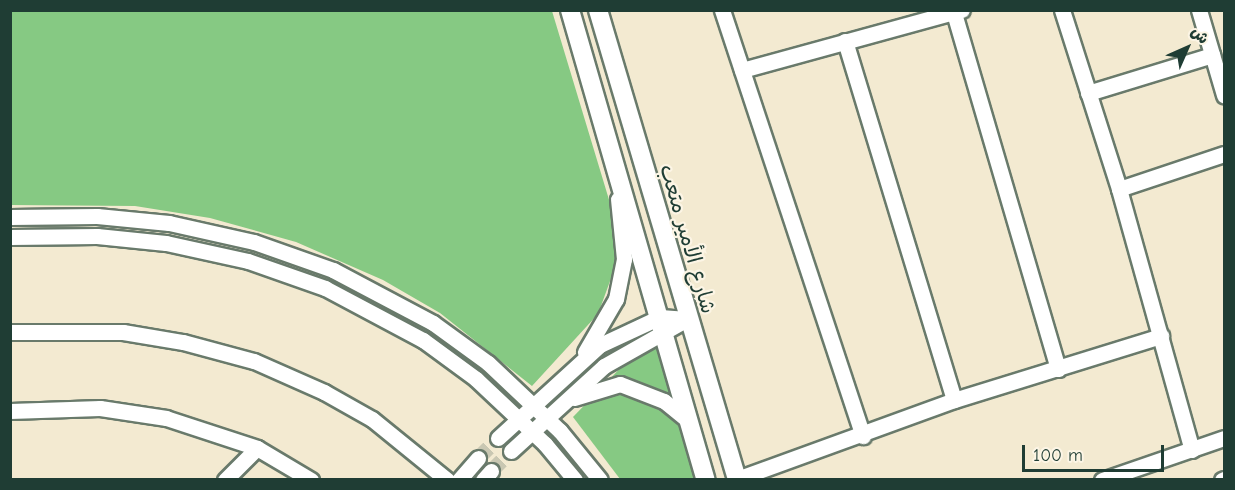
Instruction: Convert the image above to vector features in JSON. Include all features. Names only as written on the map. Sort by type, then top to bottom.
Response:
[{"type":"main road","points":[[570,10],[706,480]]},
{"type":"main road","name":"شارع الأمير متعب","points":[[598,10],[687,319],[737,479]]},
{"type":"street","points":[[722,10],[863,436]]},
{"type":"street","points":[[1062,10],[1119,189],[1192,450]]},
{"type":"street","points":[[1199,10],[1224,95]]},
{"type":"street","points":[[742,70],[958,12],[1058,369]]},
{"type":"street","points":[[844,41],[954,400]]},
{"type":"street","points":[[1088,93],[1212,55]]},
{"type":"street","points":[[498,438],[521,420],[580,361],[596,341],[616,299],[624,259],[608,143]]},
{"type":"street","points":[[1119,189],[1224,154]]},
{"type":"street","points":[[10,217],[134,218],[207,230],[292,254],[377,291],[434,323],[488,363],[548,419],[600,480]]},
{"type":"street","points":[[10,237],[132,238],[203,250],[285,272],[368,309],[423,340],[476,379],[521,420],[575,480]]},
{"type":"street","points":[[596,341],[687,319]]},
{"type":"street","points":[[511,451],[626,351],[662,326]]},
{"type":"street","points":[[10,332],[123,332],[183,342],[254,362],[324,392],[372,419],[447,480]]},
{"type":"street","points":[[737,479],[863,436],[954,400],[1161,336]]},
{"type":"street","points":[[566,401],[601,387],[620,384],[664,401],[689,421]]},
{"type":"street","points":[[10,411],[100,408],[140,413],[202,428],[257,448],[311,480]]},
{"type":"street","points":[[1102,480],[1224,438]]},
{"type":"street","points":[[225,480],[257,448]]},
{"type":"street","points":[[459,480],[478,458]]},
{"type":"green space","points":[[10,11],[552,11],[610,203],[615,234],[617,262],[598,314],[532,386],[440,313],[383,280],[296,242],[210,218],[135,206],[11,205]]},
{"type":"green space","points":[[657,347],[670,383],[697,479],[620,479],[573,417],[630,358]]},
{"type":"tunnel","points":[[478,458],[498,438]]},
{"type":"tunnel","points":[[491,471],[511,451]]}]
